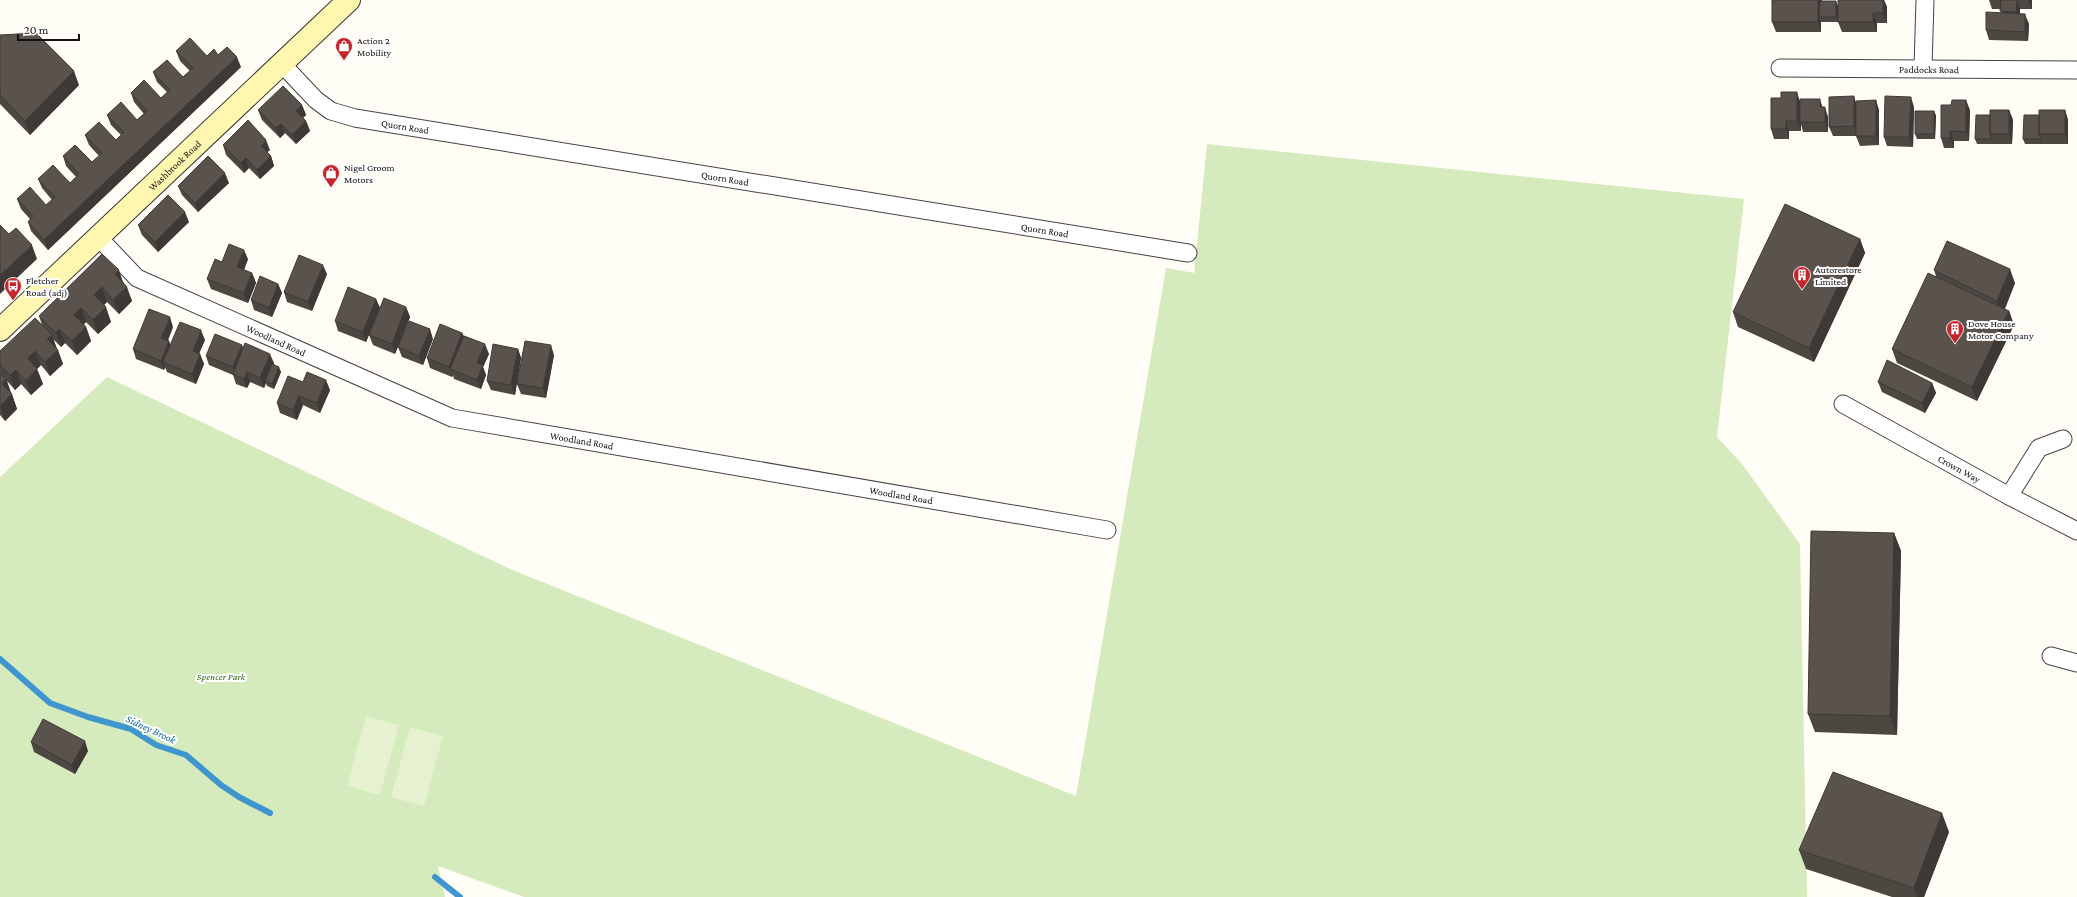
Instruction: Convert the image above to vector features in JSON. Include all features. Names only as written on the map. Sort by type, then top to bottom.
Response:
[{"type":"main road","name":"Washbrook Road","points":[[0,330],[349,0]]},
{"type":"street","points":[[1923,68],[1925,0]]},
{"type":"street","name":"Quorn Road","points":[[282,64],[316,100],[331,111],[355,118],[1188,254]]},
{"type":"street","name":"Paddocks Road","points":[[1780,68],[2077,70]]},
{"type":"street","name":"Woodland Road","points":[[98,237],[137,278],[452,418],[1107,530]]},
{"type":"street","name":"Crown Way","points":[[1843,404],[2008,496],[2077,531]]},
{"type":"street","points":[[2008,496],[2039,448],[2063,439]]},
{"type":"street","points":[[2051,656],[2077,663]]},
{"type":"green space","name":"Spencer Park","points":[[1207,144],[1744,199],[1717,437],[1742,464],[1800,544],[1807,897],[524,897],[438,866],[445,897],[0,897],[0,477],[107,377],[510,569],[1076,796],[1166,268],[1194,273]]},
{"type":"green space","points":[[366,716],[399,725],[380,795],[347,786]]},
{"type":"green space","points":[[410,727],[443,736],[424,806],[391,797]]},
{"type":"building","points":[[1772,0],[1818,0],[1818,22],[1772,22]]},
{"type":"building","points":[[1838,0],[1883,0],[1883,13],[1873,13],[1873,22],[1838,22]]},
{"type":"building","points":[[2001,0],[2017,0],[2016,12],[2000,11]]},
{"type":"building","points":[[1820,1],[1836,1],[1836,17],[1819,17]]},
{"type":"building","points":[[1986,12],[2025,14],[2025,32],[1986,30]]},
{"type":"building","points":[[36,33],[74,71],[25,121],[0,95],[0,35]]},
{"type":"building","points":[[190,38],[207,56],[214,49],[218,55],[227,47],[237,57],[44,240],[28,222],[33,216],[17,199],[30,187],[46,205],[55,197],[38,179],[53,165],[70,183],[79,174],[63,156],[75,145],[92,162],[102,153],[85,135],[99,122],[116,140],[124,132],[107,115],[121,102],[137,120],[147,111],[131,93],[144,80],[161,98],[170,90],[153,72],[167,60],[183,77],[193,68],[176,51]]},
{"type":"building","points":[[283,86],[302,105],[296,111],[306,121],[292,135],[281,124],[276,128],[258,110]]},
{"type":"building","points":[[1781,92],[1797,92],[1797,121],[1786,121],[1786,129],[1771,129],[1771,98],[1781,98]]},
{"type":"building","points":[[1854,96],[1854,126],[1829,127],[1829,97]]},
{"type":"building","points":[[1885,96],[1911,97],[1909,137],[1884,137]]},
{"type":"building","points":[[1800,99],[1820,99],[1820,107],[1825,107],[1825,122],[1800,122]]},
{"type":"building","points":[[1876,100],[1876,136],[1856,136],[1856,101]]},
{"type":"building","points":[[1952,100],[1966,100],[1966,132],[1950,131],[1950,138],[1941,138],[1941,105],[1951,105]]},
{"type":"building","points":[[1990,110],[2009,110],[2009,134],[1990,134]]},
{"type":"building","points":[[2039,110],[2065,110],[2065,134],[2039,134]]},
{"type":"building","points":[[1915,111],[1934,111],[1934,134],[1915,134]]},
{"type":"building","points":[[1976,115],[1990,115],[1991,139],[1975,139]]},
{"type":"building","points":[[2024,115],[2039,115],[2039,134],[2041,139],[2023,139]]},
{"type":"building","points":[[248,120],[266,140],[261,146],[271,156],[257,170],[246,158],[241,163],[223,145]]},
{"type":"building","points":[[208,156],[225,173],[195,203],[178,186]]},
{"type":"building","points":[[168,195],[185,212],[155,242],[138,225]]},
{"type":"building","name":"Autorestore Limited","points":[[1785,204],[1860,239],[1809,348],[1733,312]]},
{"type":"building","points":[[0,225],[9,234],[16,228],[32,245],[0,275]]},
{"type":"building","points":[[1947,241],[2010,269],[1997,301],[1934,270]]},
{"type":"building","points":[[229,244],[244,250],[237,267],[252,273],[244,293],[207,279],[215,259],[222,262]]},
{"type":"building","points":[[102,254],[119,270],[115,274],[127,287],[113,300],[102,287],[94,295],[106,307],[93,320],[81,308],[74,315],[86,327],[72,341],[59,329],[56,333],[39,316]]},
{"type":"building","points":[[299,255],[323,265],[308,302],[284,292]]},
{"type":"building","name":"Dove House Motor Company","points":[[1928,273],[2009,311],[1972,387],[1892,349]]},
{"type":"building","points":[[260,276],[278,284],[269,308],[251,300]]},
{"type":"building","points":[[348,287],[376,299],[363,332],[335,321]]},
{"type":"building","points":[[384,298],[406,307],[392,344],[369,335]]},
{"type":"building","points":[[149,309],[170,317],[161,338],[169,341],[161,361],[133,349]]},
{"type":"building","points":[[35,318],[52,335],[47,339],[58,350],[45,362],[35,351],[28,358],[37,369],[26,381],[16,370],[10,375],[0,365],[0,351]]},
{"type":"building","points":[[409,321],[430,329],[419,356],[398,347]]},
{"type":"building","points":[[180,322],[201,330],[193,351],[200,354],[192,374],[163,362]]},
{"type":"building","points":[[440,324],[462,333],[449,367],[427,358]]},
{"type":"building","points":[[215,334],[242,345],[233,367],[206,356]]},
{"type":"building","points":[[464,336],[485,344],[477,363],[483,365],[477,380],[450,369]]},
{"type":"building","points":[[525,341],[551,345],[543,388],[517,384]]},
{"type":"building","points":[[245,343],[270,354],[260,378],[247,372],[244,379],[233,374]]},
{"type":"building","points":[[493,344],[518,349],[511,385],[487,381]]},
{"type":"building","points":[[1887,360],[1932,383],[1922,403],[1878,382]]},
{"type":"building","points":[[272,364],[279,367],[272,384],[265,381]]},
{"type":"building","points":[[307,372],[326,380],[317,403],[299,396],[293,410],[277,403],[288,376],[303,382]]},
{"type":"building","points":[[0,373],[6,379],[2,384],[12,394],[0,406]]},
{"type":"building","points":[[1811,531],[1894,533],[1890,716],[1808,714]]},
{"type":"building","points":[[43,719],[85,741],[72,765],[31,742]]},
{"type":"building","points":[[1833,772],[1942,813],[1914,888],[1799,850]]},
{"type":"waterway","name":"Sidney Brook","points":[[0,659],[50,703],[88,717],[131,729],[156,745],[186,755],[221,785],[239,797],[270,813]]},
{"type":"waterway","name":"Sidney Brook","points":[[435,877],[460,897]]},
{"type":"place","name":"Action 2 Mobility","points":[[344,61]]},
{"type":"place","name":"Nigel Groom Motors","points":[[331,188]]},
{"type":"place","name":"Autorestore Limited","points":[[1802,290]]},
{"type":"place","name":"Fletcher Road (adj)","points":[[13,301]]},
{"type":"place","name":"Dove House Motor Company","points":[[1955,344]]}]
